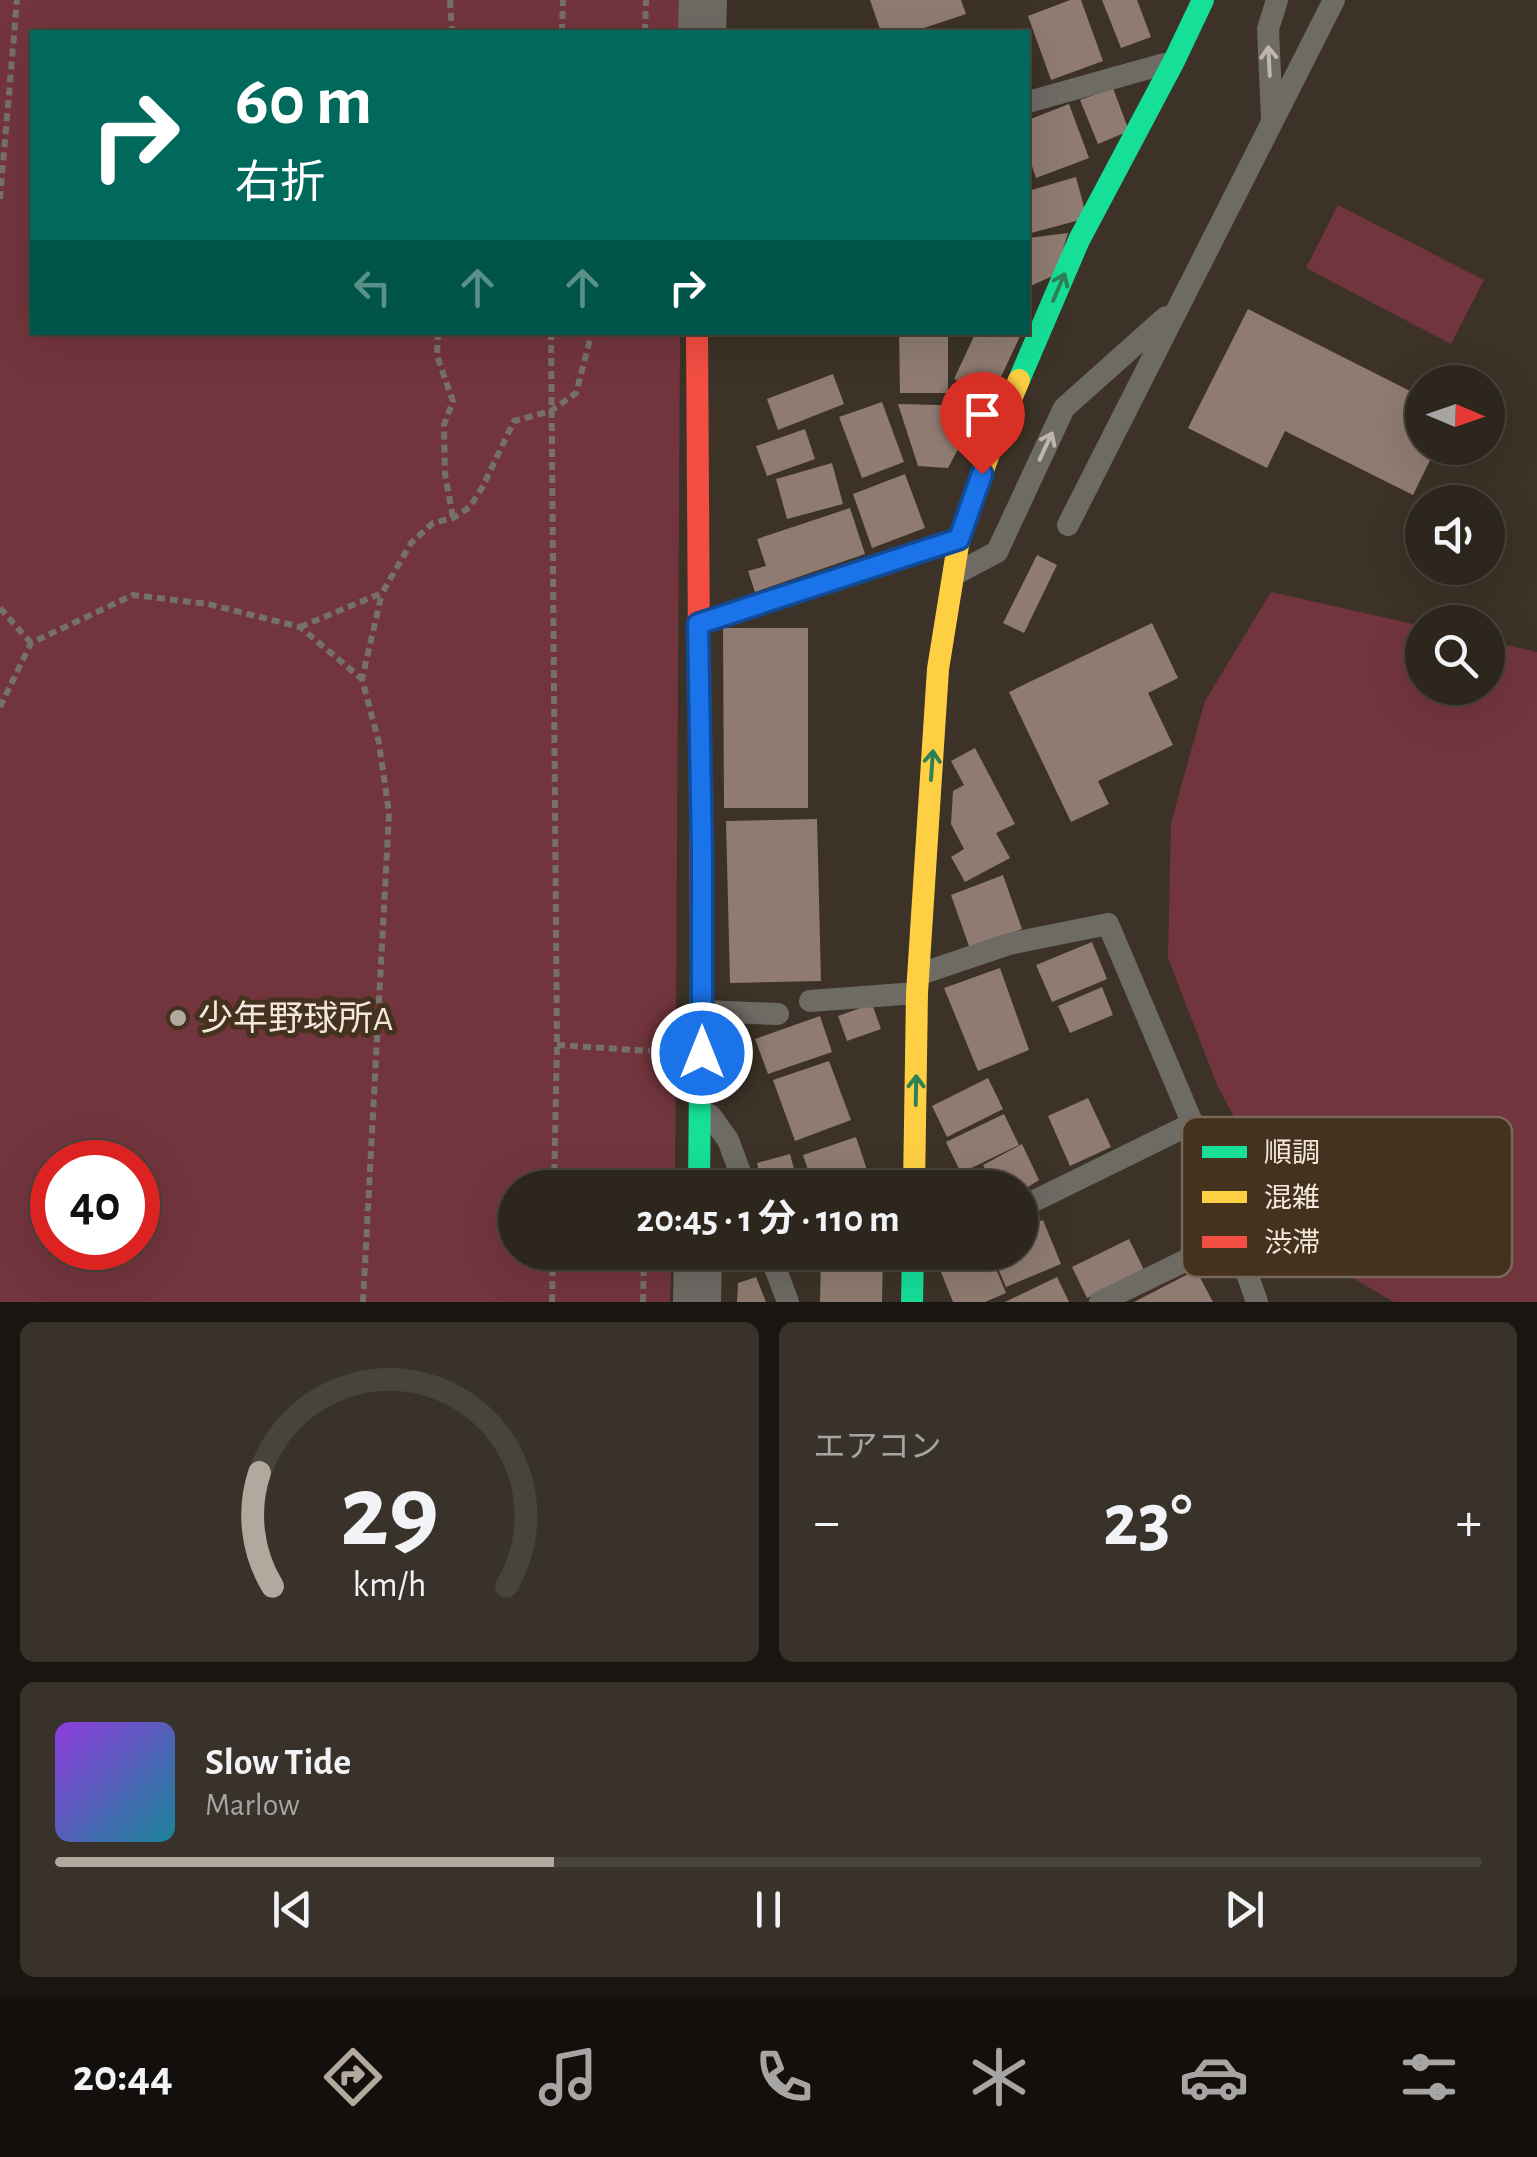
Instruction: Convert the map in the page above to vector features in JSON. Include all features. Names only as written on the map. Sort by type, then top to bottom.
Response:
[{"type":"street","points":[[702,30],[704,0]]},
{"type":"street","points":[[914,1170],[918,984],[938,669],[959,539],[993,442],[1079,240],[1203,0]]},
{"type":"street","points":[[697,335],[702,1011],[699,1170]]},
{"type":"street","points":[[697,1302],[698,1270]]},
{"type":"street","points":[[912,1302],[913,1270]]},
{"type":"lane","points":[[1272,122],[1268,29],[1277,0]]},
{"type":"lane","points":[[1068,525],[1334,0]]},
{"type":"lane","points":[[1030,101],[1174,62]]},
{"type":"lane","points":[[952,576],[997,552],[1064,408],[1178,307]]},
{"type":"lane","points":[[698,624],[959,539]]},
{"type":"lane","points":[[810,1002],[918,984],[1009,944],[1108,924],[1190,1117]]},
{"type":"lane","points":[[702,1011],[778,1014]]},
{"type":"lane","points":[[701,1102],[728,1140],[739,1170]]},
{"type":"lane","points":[[1038,1199],[1182,1128]]},
{"type":"lane","points":[[1100,1302],[1182,1262]]},
{"type":"lane","points":[[776,1270],[788,1302]]},
{"type":"lane","points":[[1248,1277],[1256,1302]]},
{"type":"path","points":[[0,200],[16,0]]},
{"type":"path","points":[[450,0],[452,30]]},
{"type":"path","points":[[562,30],[563,0]]},
{"type":"path","points":[[644,30],[646,0]]},
{"type":"path","points":[[438,335],[437,356],[453,402],[444,426],[445,474],[452,518]]},
{"type":"path","points":[[551,335],[554,1170]]},
{"type":"path","points":[[363,1302],[389,813],[379,743],[362,679],[382,594],[410,544],[432,523],[452,518],[470,507],[514,421],[550,411],[576,393],[591,335]]},
{"type":"path","points":[[300,627],[382,594]]},
{"type":"path","points":[[0,706],[31,643],[133,595],[208,604],[300,627],[362,679]]},
{"type":"path","points":[[0,608],[31,643]]},
{"type":"path","points":[[556,1046],[648,1051]]},
{"type":"path","points":[[552,1302],[553,1270]]},
{"type":"path","points":[[643,1302],[644,1270]]},
{"type":"shaded area","points":[[0,0],[679,0],[680,30],[30,30],[30,335],[680,335],[675,1170],[498,1170],[498,1270],[671,1270],[670,1302],[0,1302]]},
{"type":"shaded area","points":[[1338,205],[1484,280],[1451,344],[1306,268]]},
{"type":"shaded area","points":[[1271,592],[1405,622],[1405,705],[1505,705],[1505,645],[1537,652],[1537,1302],[1394,1302],[1353,1277],[1512,1277],[1512,1117],[1234,1117],[1218,1087],[1168,958],[1171,823],[1205,701]]},
{"type":"building","points":[[870,0],[961,0],[966,14],[918,30],[880,30]]},
{"type":"building","points":[[1070,0],[1081,0],[1103,61],[1051,80],[1028,16]]},
{"type":"building","points":[[1102,0],[1137,0],[1151,37],[1121,48]]},
{"type":"building","points":[[1113,88],[1129,131],[1098,144],[1080,100]]},
{"type":"building","points":[[1069,104],[1089,158],[1036,178],[1030,160],[1030,119]]},
{"type":"building","points":[[1076,177],[1087,218],[1031,233],[1030,190]]},
{"type":"building","points":[[1068,233],[1055,275],[1030,286],[1030,238]]},
{"type":"building","points":[[1248,309],[1405,388],[1405,465],[1428,465],[1418,485],[1405,485],[1405,491],[1285,431],[1267,468],[1188,428]]},
{"type":"building","points":[[899,335],[948,335],[948,393],[900,393]]},
{"type":"building","points":[[975,335],[1021,335],[992,396],[954,379]]},
{"type":"building","points":[[833,374],[844,404],[778,430],[767,399]]},
{"type":"building","points":[[882,402],[904,462],[862,478],[839,417]]},
{"type":"building","points":[[898,404],[981,406],[948,468],[918,466]]},
{"type":"building","points":[[805,429],[815,459],[767,476],[756,446]]},
{"type":"building","points":[[832,463],[843,504],[787,519],[776,479]]},
{"type":"building","points":[[905,474],[925,528],[872,548],[853,494]]},
{"type":"building","points":[[850,508],[865,554],[755,592],[748,571],[766,566],[757,539]]},
{"type":"building","points":[[1037,555],[1057,565],[1024,633],[1003,623]]},
{"type":"building","points":[[1152,623],[1178,678],[1148,693],[1173,745],[1098,781],[1109,804],[1071,822],[1009,692]]},
{"type":"building","points":[[723,628],[808,628],[808,808],[724,808]]},
{"type":"building","points":[[975,748],[1015,824],[996,833],[1010,858],[965,882],[951,857],[964,849],[951,824],[953,791],[964,785],[951,761]]},
{"type":"building","points":[[817,819],[821,981],[730,983],[726,821]]},
{"type":"building","points":[[1003,875],[1022,929],[970,949],[951,895]]},
{"type":"building","points":[[1092,942],[1107,979],[1052,1002],[1036,965]]},
{"type":"building","points":[[1000,968],[1029,1050],[978,1071],[944,988]]},
{"type":"building","points":[[1102,987],[1113,1015],[1070,1033],[1058,1006]]},
{"type":"building","points":[[872,1004],[881,1029],[847,1041],[838,1016]]},
{"type":"building","points":[[820,1016],[832,1052],[768,1074],[755,1039]]},
{"type":"building","points":[[829,1061],[851,1120],[795,1141],[773,1080]]},
{"type":"building","points":[[988,1078],[1003,1109],[947,1137],[932,1106]]},
{"type":"building","points":[[1088,1098],[1111,1147],[1070,1166],[1048,1116]]},
{"type":"building","points":[[1004,1114],[1019,1145],[960,1170],[946,1142]]},
{"type":"building","points":[[856,1137],[867,1170],[808,1170],[803,1155]]},
{"type":"building","points":[[1022,1144],[1034,1170],[986,1170],[983,1165]]},
{"type":"building","points":[[790,1154],[794,1170],[759,1170],[757,1163]]},
{"type":"building","points":[[1043,1220],[1061,1264],[1006,1287],[999,1270],[1038,1270],[1038,1222]]},
{"type":"building","points":[[1129,1239],[1144,1270],[1087,1298],[1072,1267]]},
{"type":"building","points":[[821,1270],[883,1270],[882,1302],[820,1302]]},
{"type":"building","points":[[940,1270],[996,1270],[1006,1293],[985,1302],[953,1302]]},
{"type":"building","points":[[756,1277],[766,1302],[737,1302],[738,1283]]},
{"type":"building","points":[[1057,1277],[1069,1302],[1005,1302]]},
{"type":"building","points":[[1182,1277],[1200,1277],[1213,1302],[1134,1302]]},
{"type":"traffic: fast","points":[[1019,380],[1079,240],[1203,0]]},
{"type":"traffic: fast","points":[[699,1170],[701,969]]},
{"type":"traffic: fast","points":[[912,1302],[913,1270]]},
{"type":"traffic: slow","points":[[914,1170],[917,993],[938,669],[959,539],[1019,380]]},
{"type":"traffic: jam","points":[[697,335],[701,969]]},
{"type":"place","name":"少年野球所A","points":[[178,1018]]},
{"type":"route","points":[[702,1053],[698,624],[959,539],[982,474]]}]
